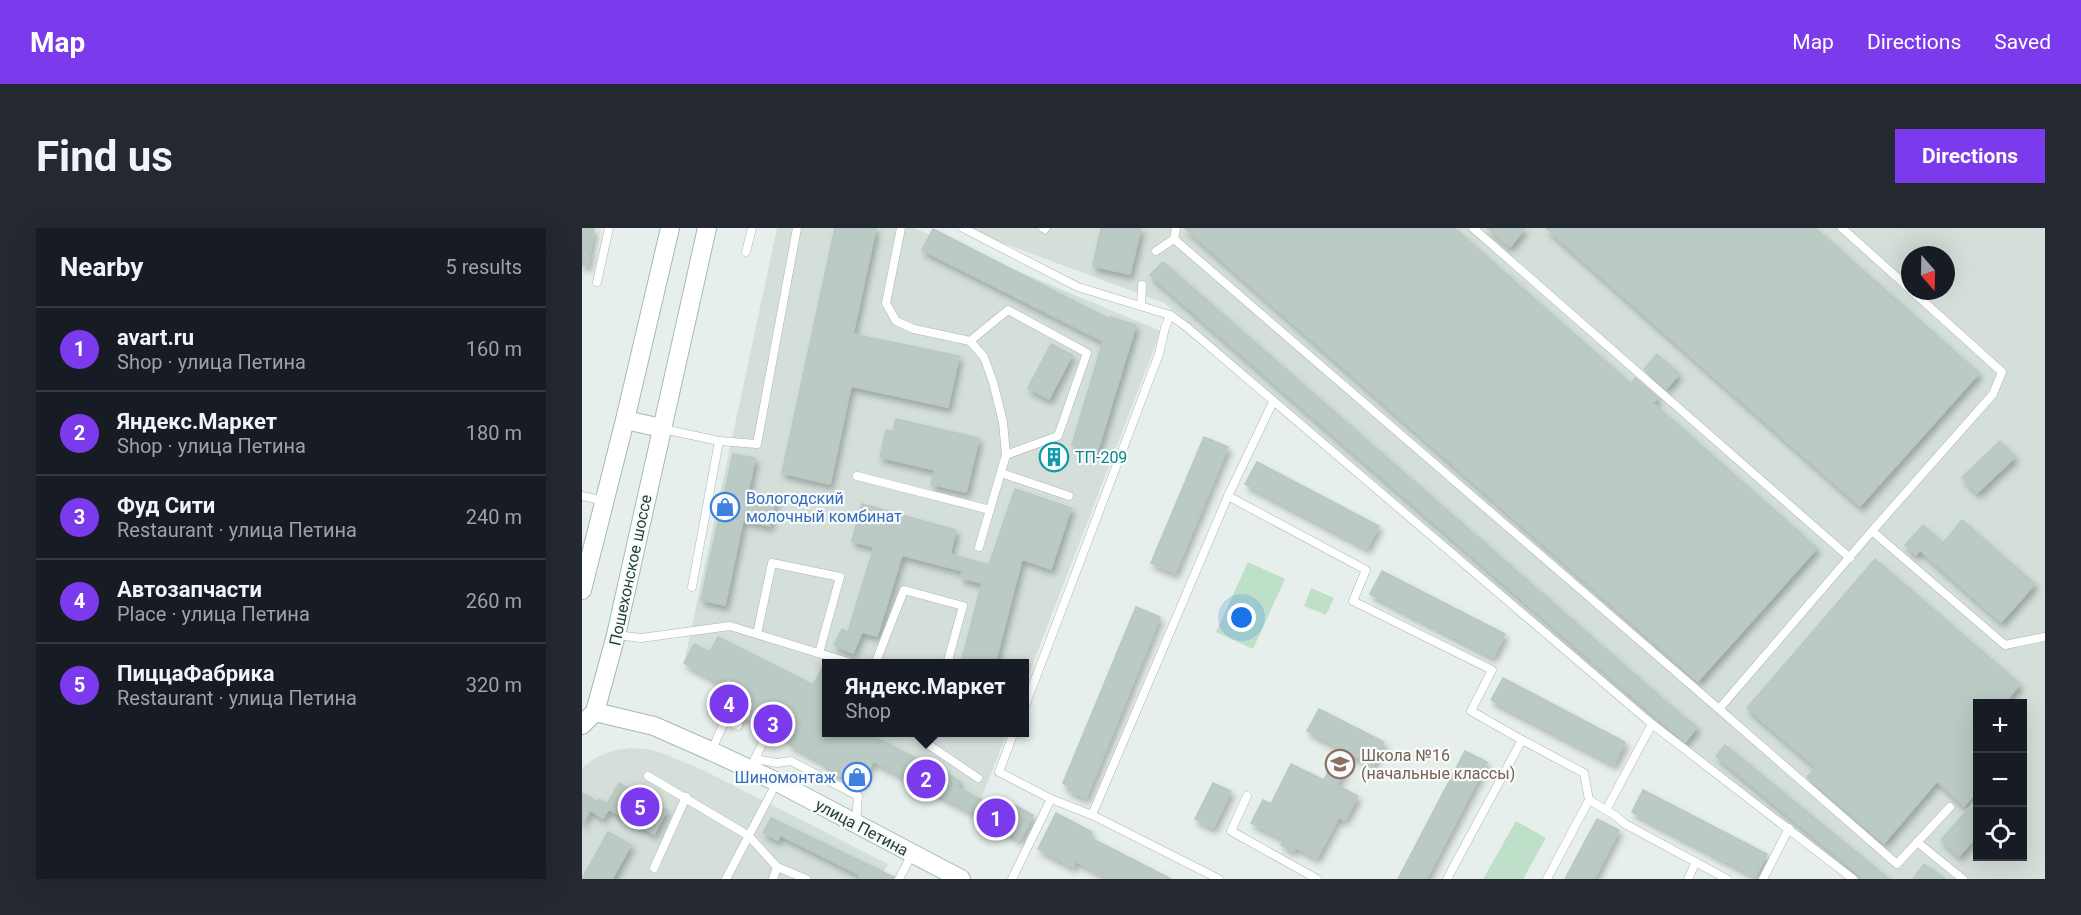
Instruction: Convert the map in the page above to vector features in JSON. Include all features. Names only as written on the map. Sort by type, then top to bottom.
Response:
[{"type":"main road","points":[[582,590],[670,228]]},
{"type":"main road","name":"Пошехонское шоссе","points":[[582,725],[616,635],[707,228]]},
{"type":"main road","points":[[625,420],[662,428]]},
{"type":"main road","name":"улица Петина","points":[[588,711],[654,726],[711,752],[752,764],[777,782],[961,879]]},
{"type":"lane","points":[[597,282],[609,228]]},
{"type":"lane","points":[[746,252],[752,228]]},
{"type":"lane","points":[[662,428],[719,441],[757,444],[797,228]]},
{"type":"lane","points":[[901,228],[886,303],[896,321],[914,329],[970,341],[984,357],[1003,422],[1006,455],[979,547]]},
{"type":"lane","points":[[963,228],[1078,287],[1170,315],[1652,724],[1853,879]]},
{"type":"lane","points":[[1156,251],[1174,239],[1176,228]]},
{"type":"lane","points":[[1473,228],[1850,558]]},
{"type":"lane","points":[[1842,228],[1901,281]]},
{"type":"lane","points":[[1174,239],[1897,864],[1950,807]]},
{"type":"lane","points":[[1141,306],[1142,285]]},
{"type":"lane","points":[[1719,709],[1993,394],[2002,372],[1922,300]]},
{"type":"lane","points":[[970,341],[1008,310],[1087,353],[1058,436],[1006,455]]},
{"type":"lane","points":[[1029,695],[1159,354],[1170,315]]},
{"type":"lane","points":[[1092,815],[1228,496],[1273,402]]},
{"type":"lane","points":[[692,587],[719,441]]},
{"type":"lane","points":[[1001,473],[1069,496]]},
{"type":"lane","points":[[857,476],[990,510]]},
{"type":"lane","points":[[582,496],[605,501]]},
{"type":"lane","points":[[1228,496],[1366,570],[1353,601],[1492,670],[1471,711],[1584,773],[1589,800],[1548,879]]},
{"type":"lane","points":[[1872,531],[2004,645],[2042,637]]},
{"type":"lane","points":[[757,634],[772,563],[840,577],[819,653]]},
{"type":"lane","points":[[876,659],[903,590],[963,606],[948,659]]},
{"type":"lane","points":[[616,635],[642,638],[730,626],[841,659]]},
{"type":"lane","points":[[712,713],[738,726]]},
{"type":"lane","points":[[711,752],[725,720]]},
{"type":"lane","points":[[1606,810],[1652,724]]},
{"type":"lane","points":[[928,737],[926,743],[978,778]]},
{"type":"lane","points":[[1012,737],[999,772],[1052,799],[1092,815],[1219,879]]},
{"type":"lane","points":[[765,738],[752,764],[791,761],[858,796],[856,824]]},
{"type":"lane","points":[[1447,879],[1522,740]]},
{"type":"lane","points":[[648,776],[749,836],[777,867],[806,879]]},
{"type":"lane","points":[[726,879],[777,782]]},
{"type":"lane","points":[[1247,796],[1231,831],[1317,879]]},
{"type":"lane","points":[[654,868],[686,797]]},
{"type":"lane","points":[[1012,879],[1052,799]]},
{"type":"lane","points":[[1589,800],[1625,824],[1727,879]]},
{"type":"lane","points":[[1763,879],[1789,828]]},
{"type":"lane","points":[[1917,842],[1963,879]]},
{"type":"lane","points":[[898,879],[912,854]]},
{"type":"lane","points":[[1688,879],[1696,862]]},
{"type":"lane","points":[[773,879],[777,867]]},
{"type":"shaded area","name":"Вологодский молочный комбинат","points":[[777,228],[914,228],[1161,331],[1029,674],[1029,659],[822,659],[822,734],[684,663]]},
{"type":"shaded area","points":[[962,228],[2045,228],[2045,879],[1846,879],[1654,726],[1164,303]]},
{"type":"shaded area","name":"Вологодский молочный комбинат","points":[[827,737],[1005,737],[974,813]]},
{"type":"shaded area","points":[[630,748],[662,753],[703,770],[888,864],[879,879],[582,879],[582,768],[595,758],[612,751]]},
{"type":"green space","points":[[1248,562],[1285,579],[1253,649],[1216,632]]},
{"type":"green space","points":[[1311,588],[1334,598],[1326,615],[1304,606]]},
{"type":"green space","points":[[1516,821],[1546,838],[1523,879],[1483,879]]},
{"type":"building","points":[[582,228],[594,228],[588,266],[582,265]]},
{"type":"building","points":[[835,228],[876,228],[853,334],[959,356],[948,407],[851,386],[830,484],[782,473]]},
{"type":"building","points":[[1101,228],[1141,228],[1130,274],[1093,266]]},
{"type":"building","points":[[1185,228],[1454,228],[1631,384],[1635,378],[1658,398],[1653,403],[1817,548],[1698,681]]},
{"type":"building","points":[[1487,228],[1525,228],[1510,247]]},
{"type":"building","points":[[1546,228],[1815,228],[1979,373],[1860,506]]},
{"type":"building","points":[[933,229],[1109,319],[1110,317],[1136,325],[1097,452],[1072,445],[1103,341],[922,250]]},
{"type":"building","points":[[1163,262],[1697,727],[1685,742],[1150,275]]},
{"type":"building","points":[[1051,344],[1072,355],[1049,399],[1028,388]]},
{"type":"building","points":[[1657,354],[1679,374],[1666,389],[1644,369]]},
{"type":"building","points":[[896,419],[979,438],[966,492],[931,484],[935,470],[880,457],[886,430],[893,432]]},
{"type":"building","points":[[1204,437],[1228,447],[1175,573],[1151,563]]},
{"type":"building","points":[[2000,441],[2015,457],[1977,493],[1962,477]]},
{"type":"building","points":[[733,454],[755,458],[748,492],[776,498],[770,526],[743,520],[725,605],[701,600]]},
{"type":"building","points":[[1257,462],[1379,526],[1367,548],[1245,484]]},
{"type":"building","points":[[1015,489],[1071,508],[1051,569],[1022,559],[996,659],[962,659],[982,583],[961,578],[963,571],[902,555],[877,636],[862,632],[853,653],[834,645],[842,629],[848,632],[874,547],[852,541],[862,504],[956,530],[950,554],[989,565]]},
{"type":"building","points":[[1962,520],[2035,584],[2001,622],[1920,550],[1916,555],[1905,545],[1923,525],[1943,543]]},
{"type":"building","points":[[1875,559],[2020,684],[2008,699],[1973,699],[1973,796],[1964,806],[1937,781],[1884,843],[1807,777],[1816,767],[1747,708]]},
{"type":"building","points":[[1382,571],[1505,634],[1493,657],[1370,594]]},
{"type":"building","points":[[1136,607],[1160,617],[1086,798],[1068,790],[1070,787],[1063,783]]},
{"type":"building","points":[[718,637],[813,685],[822,669],[822,737],[875,737],[960,781],[957,787],[993,806],[998,796],[1033,815],[1020,840],[985,821],[986,819],[873,761],[861,786],[826,769],[828,765],[789,744],[791,740],[744,716],[742,720],[709,702],[719,682],[684,663],[694,644],[710,652]]},
{"type":"building","points":[[1503,678],[1625,742],[1614,764],[1491,700]]},
{"type":"building","points":[[1319,709],[1384,742],[1373,765],[1353,755],[1337,785],[1358,796],[1345,820],[1339,817],[1317,858],[1295,847],[1293,851],[1281,845],[1284,839],[1251,823],[1263,800],[1271,804],[1291,764],[1324,780],[1340,748],[1307,731]]},
{"type":"building","points":[[1725,745],[1889,879],[1865,879],[1716,756]]},
{"type":"building","points":[[1465,751],[1487,762],[1426,879],[1398,879]]},
{"type":"building","points":[[619,783],[667,810],[654,834],[609,809],[603,818],[590,810],[582,824],[582,793],[607,804]]},
{"type":"building","points":[[1213,783],[1231,791],[1213,828],[1195,819]]},
{"type":"building","points":[[1643,790],[1767,854],[1755,876],[1632,812]]},
{"type":"building","points":[[1973,804],[1973,840],[1959,856],[1941,840]]},
{"type":"building","points":[[1056,813],[1092,832],[1089,837],[1171,879],[1111,879],[1076,861],[1073,867],[1038,849]]},
{"type":"building","points":[[771,818],[894,877],[893,879],[859,879],[860,875],[780,835],[778,840],[763,833]]},
{"type":"building","points":[[1597,819],[1619,830],[1594,879],[1565,879]]},
{"type":"building","points":[[608,832],[631,845],[612,879],[582,879]]},
{"type":"building","points":[[1924,864],[1945,879],[1913,879]]},
{"type":"place","name":"ТП-209","points":[[1054,457]]},
{"type":"place","name":"Вологодский молочный комбинат","points":[[725,507]]},
{"type":"place","name":"Автозапчасти","points":[[729,704]]},
{"type":"place","name":"Фуд Сити","points":[[773,724]]},
{"type":"place","name":"Школа №16 (начальные классы)","points":[[1340,764]]},
{"type":"place","name":"Шиномонтаж","points":[[857,777]]},
{"type":"place","name":"Яндекс.Маркет","points":[[926,779]]},
{"type":"place","name":"ПиццаФабрика","points":[[640,807]]},
{"type":"place","name":"avart.ru","points":[[996,818]]}]
